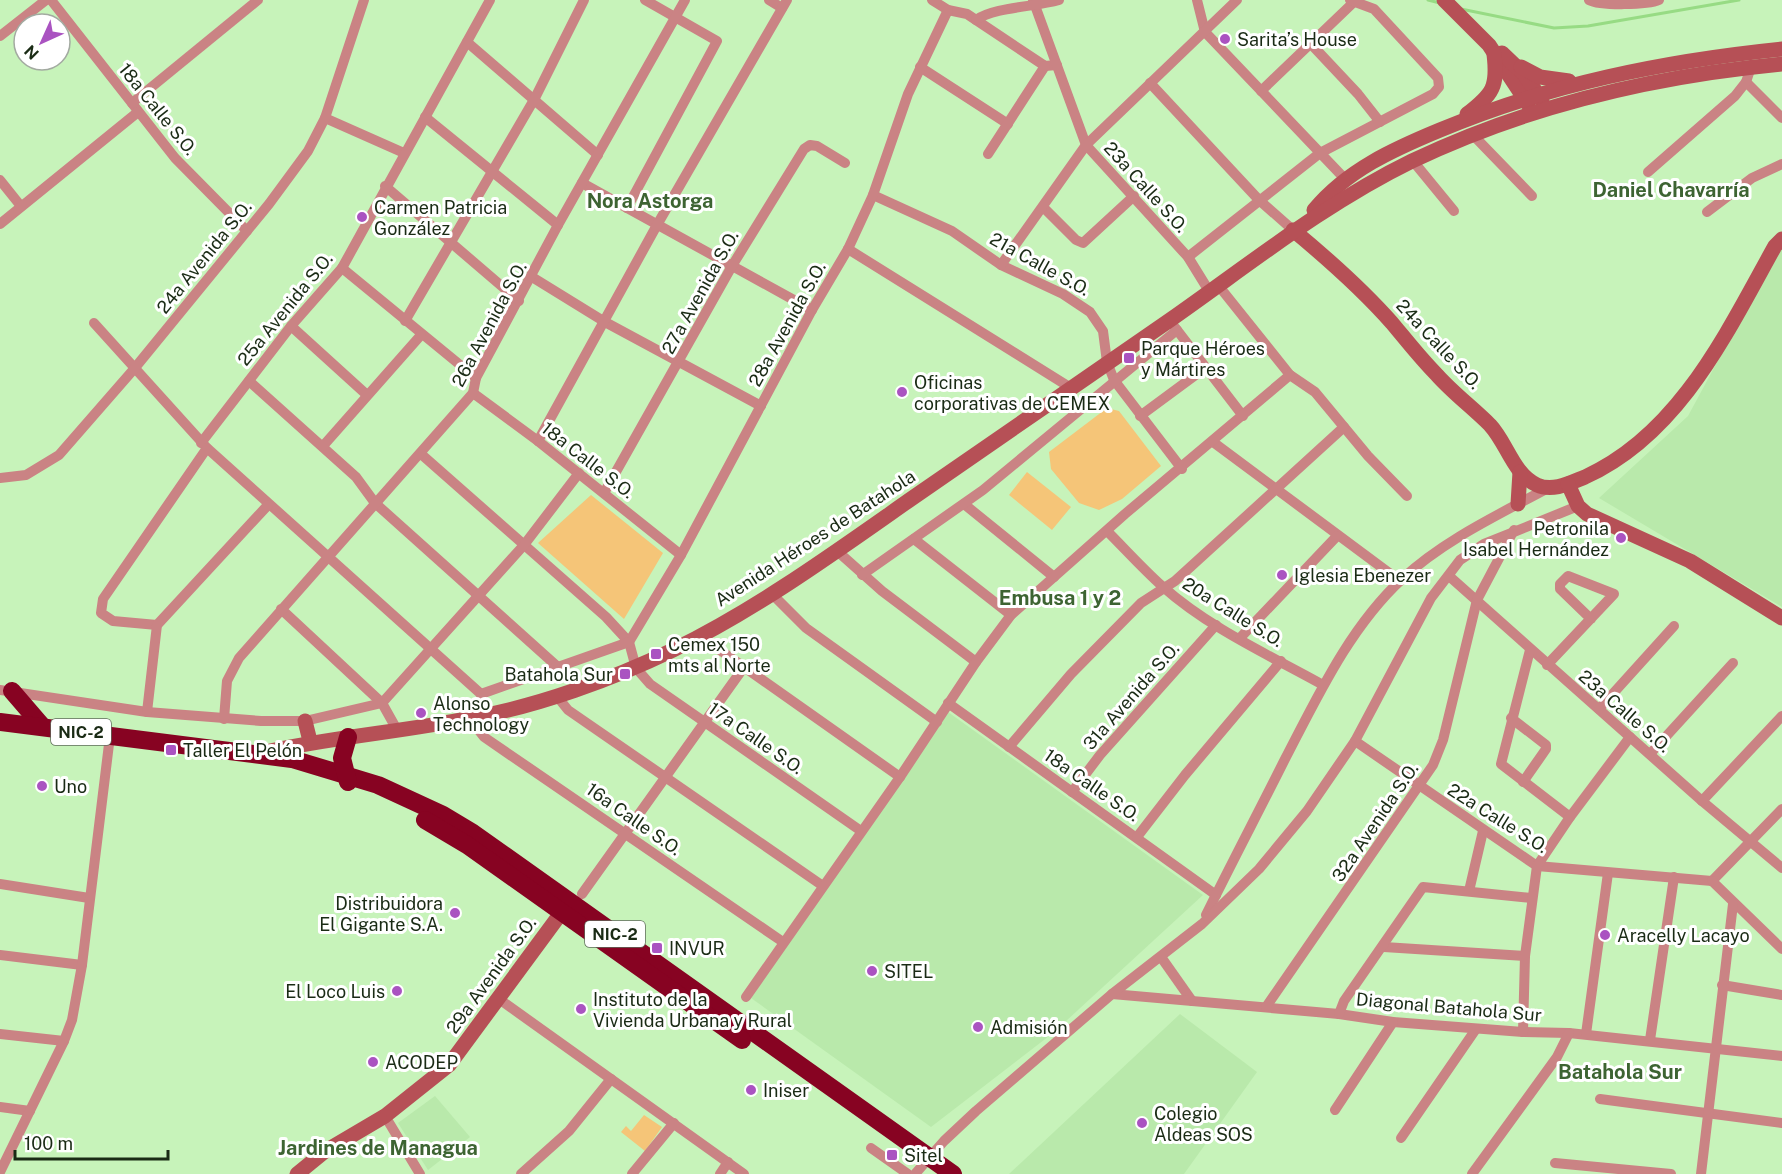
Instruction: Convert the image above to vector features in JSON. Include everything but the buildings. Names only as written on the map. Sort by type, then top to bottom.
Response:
[{"type":"highway","points":[[6,691],[43,728]]},
{"type":"highway","name":"NIC-2","points":[[0,722],[249,755],[347,780],[437,826],[571,902],[921,1169],[952,1174]]},
{"type":"highway","points":[[347,780],[342,758],[348,737]]},
{"type":"main road","points":[[1444,0],[1532,96]]},
{"type":"main road","name":"Avenida Héroes de Batahola","points":[[1299,226],[1345,179],[1404,145],[1453,124],[1532,96],[1650,66],[1782,49]]},
{"type":"main road","points":[[1492,50],[1540,76],[1581,82]]},
{"type":"main road","points":[[1453,124],[1490,94],[1497,73],[1492,50]]},
{"type":"main road","points":[[1512,62],[1540,111]]},
{"type":"main road","name":"Avenida Héroes de Batahola","points":[[249,755],[310,741],[470,719],[556,695],[636,668],[700,636],[772,594],[1107,362],[1173,325],[1214,288],[1299,226],[1413,161],[1473,135],[1540,111],[1613,91],[1748,75],[1782,64]]},
{"type":"main road","name":"24a Calle S.O.","points":[[1299,226],[1356,285],[1438,377],[1492,427],[1520,472],[1538,485],[1548,488]]},
{"type":"main road","points":[[1548,488],[1568,484],[1628,452],[1671,411],[1716,351],[1775,246],[1782,239]]},
{"type":"main road","points":[[1518,504],[1520,472]]},
{"type":"main road","points":[[1568,484],[1578,506],[1599,521],[1648,539],[1690,561],[1782,618]]},
{"type":"main road","points":[[305,721],[310,741]]},
{"type":"main road","name":"29a Avenida S.O.","points":[[297,1174],[324,1152],[385,1116],[449,1065],[571,902]]},
{"type":"street","points":[[0,36],[46,0]]},
{"type":"street","name":"18a Calle S.O.","points":[[51,0],[175,158],[247,231]]},
{"type":"street","name":"24a Avenida S.O.","points":[[0,478],[26,475],[59,455],[134,369],[247,231],[308,151],[325,118],[364,0]]},
{"type":"street","name":"25a Avenida S.O.","points":[[157,625],[113,621],[106,618],[101,613],[103,598],[249,381],[291,326],[342,268],[385,186],[490,0]]},
{"type":"street","points":[[405,321],[534,98],[584,0]]},
{"type":"street","points":[[627,208],[717,41],[645,0]]},
{"type":"street","name":"26a Avenida S.O.","points":[[224,719],[227,681],[232,669],[327,556],[473,393],[476,378],[558,225],[685,0]]},
{"type":"street","points":[[538,441],[657,225],[784,4],[769,0]]},
{"type":"street","points":[[932,0],[948,10],[958,11],[976,20],[1051,65],[988,154]]},
{"type":"street","points":[[976,20],[994,12],[1059,0]]},
{"type":"street","points":[[1197,0],[1205,32],[1345,179]]},
{"type":"street","points":[[1001,265],[1086,145],[1237,0]]},
{"type":"street","points":[[1589,0],[1594,3],[1625,4],[1659,0]]},
{"type":"street","points":[[0,224],[257,1]]},
{"type":"street","points":[[1188,257],[1320,153],[1433,94],[1439,87],[1438,78],[1376,5],[1352,1],[1261,91]]},
{"type":"street","name":"23a Calle S.O.","points":[[1035,3],[1051,65],[1086,145],[1134,196],[1290,375],[1315,392],[1407,496]]},
{"type":"street","name":"28a Avenida S.O.","points":[[629,642],[681,555],[812,310],[848,249],[873,195],[920,67],[948,10]]},
{"type":"street","points":[[467,42],[598,154]]},
{"type":"street","points":[[1311,44],[1358,94],[1380,122]]},
{"type":"street","points":[[920,67],[1008,124]]},
{"type":"street","points":[[1648,172],[1723,107],[1748,75],[1782,118]]},
{"type":"street","points":[[1150,83],[1258,200],[1299,226]]},
{"type":"street","points":[[424,117],[558,225]]},
{"type":"street","points":[[325,118],[404,153]]},
{"type":"street","points":[[1473,135],[1532,196]]},
{"type":"street","name":"27a Avenida S.O.","points":[[604,493],[732,266],[804,149],[810,145],[817,146],[845,164]]},
{"type":"street","points":[[1413,161],[1454,211]]},
{"type":"street","points":[[1707,212],[1752,178],[1782,164]]},
{"type":"street","points":[[0,180],[20,205]]},
{"type":"street","points":[[582,183],[812,310]]},
{"type":"street","points":[[385,186],[519,301]]},
{"type":"street","name":"21a Calle S.O.","points":[[873,195],[952,231],[1001,265],[1063,294],[1090,312],[1103,331],[1107,362],[1114,381],[1182,469]]},
{"type":"street","points":[[1043,207],[1076,240],[1083,243],[1134,196]]},
{"type":"street","points":[[848,249],[1071,388]]},
{"type":"street","points":[[342,268],[476,378]]},
{"type":"street","points":[[532,277],[605,322],[761,406]]},
{"type":"street","points":[[94,323],[204,445],[268,505],[481,693],[486,715]]},
{"type":"street","points":[[862,575],[964,504],[1114,381],[1173,325],[1243,416]]},
{"type":"street","points":[[291,326],[367,395]]},
{"type":"street","points":[[323,446],[421,335]]},
{"type":"street","points":[[1140,416],[1205,368]]},
{"type":"street","points":[[746,997],[900,777],[976,662],[1011,615],[1290,375]]},
{"type":"street","points":[[249,381],[356,477],[375,503],[559,668]]},
{"type":"street","name":"18a Calle S.O.","points":[[473,393],[538,441],[681,555]]},
{"type":"street","points":[[1009,747],[1071,674],[1141,603],[1175,581],[1277,491],[1344,427]]},
{"type":"street","points":[[1213,442],[1400,581]]},
{"type":"street","points":[[421,453],[606,617],[629,642],[636,668]]},
{"type":"street","points":[[6,691],[147,712],[224,719],[305,721],[382,703],[524,545],[579,473]]},
{"type":"street","points":[[1202,924],[1323,685],[1352,640],[1400,581],[1444,546],[1548,488]]},
{"type":"street","points":[[964,504],[1054,577]]},
{"type":"street","points":[[147,712],[157,625],[268,505]]},
{"type":"street","points":[[871,1148],[921,1169],[976,1111],[1112,994],[1202,924],[1259,869],[1306,811],[1355,741],[1431,598],[1460,560],[1484,544],[1514,530],[1578,506]]},
{"type":"street","name":"32a Avenida S.O.","points":[[1266,1007],[1433,765],[1443,740],[1477,600],[1514,530]]},
{"type":"street","name":"20a Calle S.O.","points":[[1107,531],[1163,587],[1216,625],[1323,685]]},
{"type":"street","points":[[1240,638],[1337,536]]},
{"type":"street","points":[[915,539],[1011,615]]},
{"type":"street","points":[[836,550],[862,575],[976,662]]},
{"type":"street","name":"23a Calle S.O.","points":[[1449,576],[1702,801],[1782,868]]},
{"type":"street","points":[[1547,665],[1591,619],[1614,594],[1568,576],[1560,584],[1560,589],[1591,619]]},
{"type":"street","points":[[772,594],[806,628],[937,722]]},
{"type":"street","points":[[281,609],[382,703],[396,728]]},
{"type":"street","name":"31a Avenida S.O.","points":[[1072,792],[1100,755],[1216,625]]},
{"type":"street","points":[[1599,709],[1674,626]]},
{"type":"street","points":[[700,636],[900,777]]},
{"type":"street","points":[[481,693],[629,642]]},
{"type":"street","points":[[1530,650],[1501,764],[1570,817]]},
{"type":"street","points":[[1137,837],[1281,661]]},
{"type":"street","points":[[1650,754],[1733,663]]},
{"type":"street","points":[[571,902],[626,832],[744,667]]},
{"type":"street","name":"17a Calle S.O.","points":[[636,668],[650,684],[705,724],[861,831]]},
{"type":"street","points":[[556,695],[568,710],[823,886]]},
{"type":"street","name":"18a Calle S.O.","points":[[948,704],[1216,895]]},
{"type":"street","points":[[1702,801],[1782,716]]},
{"type":"street","points":[[1511,718],[1546,745],[1523,782]]},
{"type":"street","name":"16a Calle S.O.","points":[[470,719],[484,737],[626,832],[783,942]]},
{"type":"street","points":[[0,1172],[72,1020],[82,965],[110,736]]},
{"type":"street","points":[[1523,1032],[1525,956],[1537,866],[1570,817],[1630,737]]},
{"type":"street","name":"22a Calle S.O.","points":[[1355,741],[1537,866],[1712,881]]},
{"type":"street","points":[[1782,808],[1712,881],[1733,904],[1782,949]]},
{"type":"street","points":[[1469,891],[1483,831]]},
{"type":"street","points":[[1586,1034],[1608,873]]},
{"type":"street","points":[[1650,1040],[1674,877]]},
{"type":"street","points":[[0,884],[89,898]]},
{"type":"street","points":[[1339,1014],[1344,1001],[1384,947],[1423,887],[1531,898]]},
{"type":"street","points":[[1701,1174],[1733,904]]},
{"type":"street","points":[[1384,947],[1525,956]]},
{"type":"street","points":[[0,955],[82,965]]},
{"type":"street","points":[[1161,957],[1192,1001]]},
{"type":"street","points":[[1722,986],[1782,995]]},
{"type":"street","name":"Diagonal Batahola Sur","points":[[1112,994],[1339,1014],[1393,1022],[1476,1029],[1569,1032],[1782,1056]]},
{"type":"street","points":[[498,999],[744,1174]]},
{"type":"street","points":[[1335,1110],[1393,1022]]},
{"type":"street","points":[[1401,1138],[1476,1029]]},
{"type":"street","points":[[1472,1174],[1557,1057],[1569,1032]]},
{"type":"street","points":[[0,1034],[64,1041]]},
{"type":"street","points":[[521,1174],[569,1131],[611,1079]]},
{"type":"street","points":[[1600,1099],[1782,1123]]},
{"type":"street","points":[[0,1107],[30,1111]]},
{"type":"street","points":[[385,1116],[420,1174]]},
{"type":"street","points":[[632,1174],[674,1123]]},
{"type":"street","points":[[720,1174],[728,1162]]},
{"type":"street","points":[[1555,1163],[1671,1174]]},
{"type":"shaded area","points":[[1782,242],[1782,607],[1599,498],[1688,416]]},
{"type":"shaded area","points":[[1107,408],[1119,411],[1161,466],[1122,499],[1099,510],[1079,503],[1051,469],[1049,452]]},
{"type":"shaded area","points":[[1027,472],[1071,507],[1052,530],[1009,495]]},
{"type":"shaded area","points":[[591,495],[663,553],[624,619],[538,543]]},
{"type":"shaded area","name":"SITEL","points":[[948,712],[1203,895],[1053,1033],[931,1127],[751,998]]},
{"type":"shaded area","name":"Colegio Aldeas SOS","points":[[1180,1014],[1257,1072],[1184,1174],[1009,1174]]},
{"type":"shaded area","points":[[435,1096],[470,1137],[428,1170],[398,1123]]},
{"type":"shaded area","points":[[644,1115],[662,1127],[645,1151],[621,1132],[626,1126],[631,1131]]},
{"type":"waterway","points":[[1428,0],[1440,3]]},
{"type":"waterway","points":[[1461,9],[1554,28],[1588,26],[1739,0]]},
{"type":"place","name":"Sarita’s House","points":[[1225,39]]},
{"type":"place","name":"Carmen Patricia González","points":[[362,217]]},
{"type":"place","name":"Parque Héroes y Mártires","points":[[1129,358]]},
{"type":"place","name":"Oficinas corporativas de CEMEX","points":[[902,392]]},
{"type":"place","name":"Petronila Isabel Hernández","points":[[1621,538]]},
{"type":"place","name":"Iglesia Ebenezer","points":[[1282,575]]},
{"type":"place","name":"Cemex 150 mts al Norte","points":[[656,654]]},
{"type":"place","name":"Batahola Sur","points":[[625,674]]},
{"type":"place","name":"Alonso Technology","points":[[421,713]]},
{"type":"place","name":"Taller El Pelón","points":[[171,750]]},
{"type":"place","name":"Uno","points":[[42,786]]},
{"type":"place","name":"Distribuidora El Gigante S.A.","points":[[455,913]]},
{"type":"place","name":"Aracelly Lacayo","points":[[1605,935]]},
{"type":"place","name":"INVUR","points":[[657,948]]},
{"type":"place","name":"SITEL","points":[[872,971]]},
{"type":"place","name":"El Loco Luis","points":[[397,991]]},
{"type":"place","name":"Instituto de la Vivienda Urbana y Rural","points":[[581,1009]]},
{"type":"place","name":"Admisión","points":[[978,1027]]},
{"type":"place","name":"ACODEP","points":[[373,1062]]},
{"type":"place","name":"Iniser","points":[[751,1090]]},
{"type":"place","name":"Colegio Aldeas SOS","points":[[1142,1123]]},
{"type":"place","name":"Sitel","points":[[892,1155]]},
{"type":"district","name":"Daniel Chavarría","points":[[1671,190]]},
{"type":"district","name":"Nora Astorga","points":[[650,201]]},
{"type":"district","name":"Embusa 1 y 2","points":[[1060,598]]},
{"type":"district","name":"Batahola Sur","points":[[1620,1072]]},
{"type":"district","name":"Jardines de Managua","points":[[378,1148]]}]
